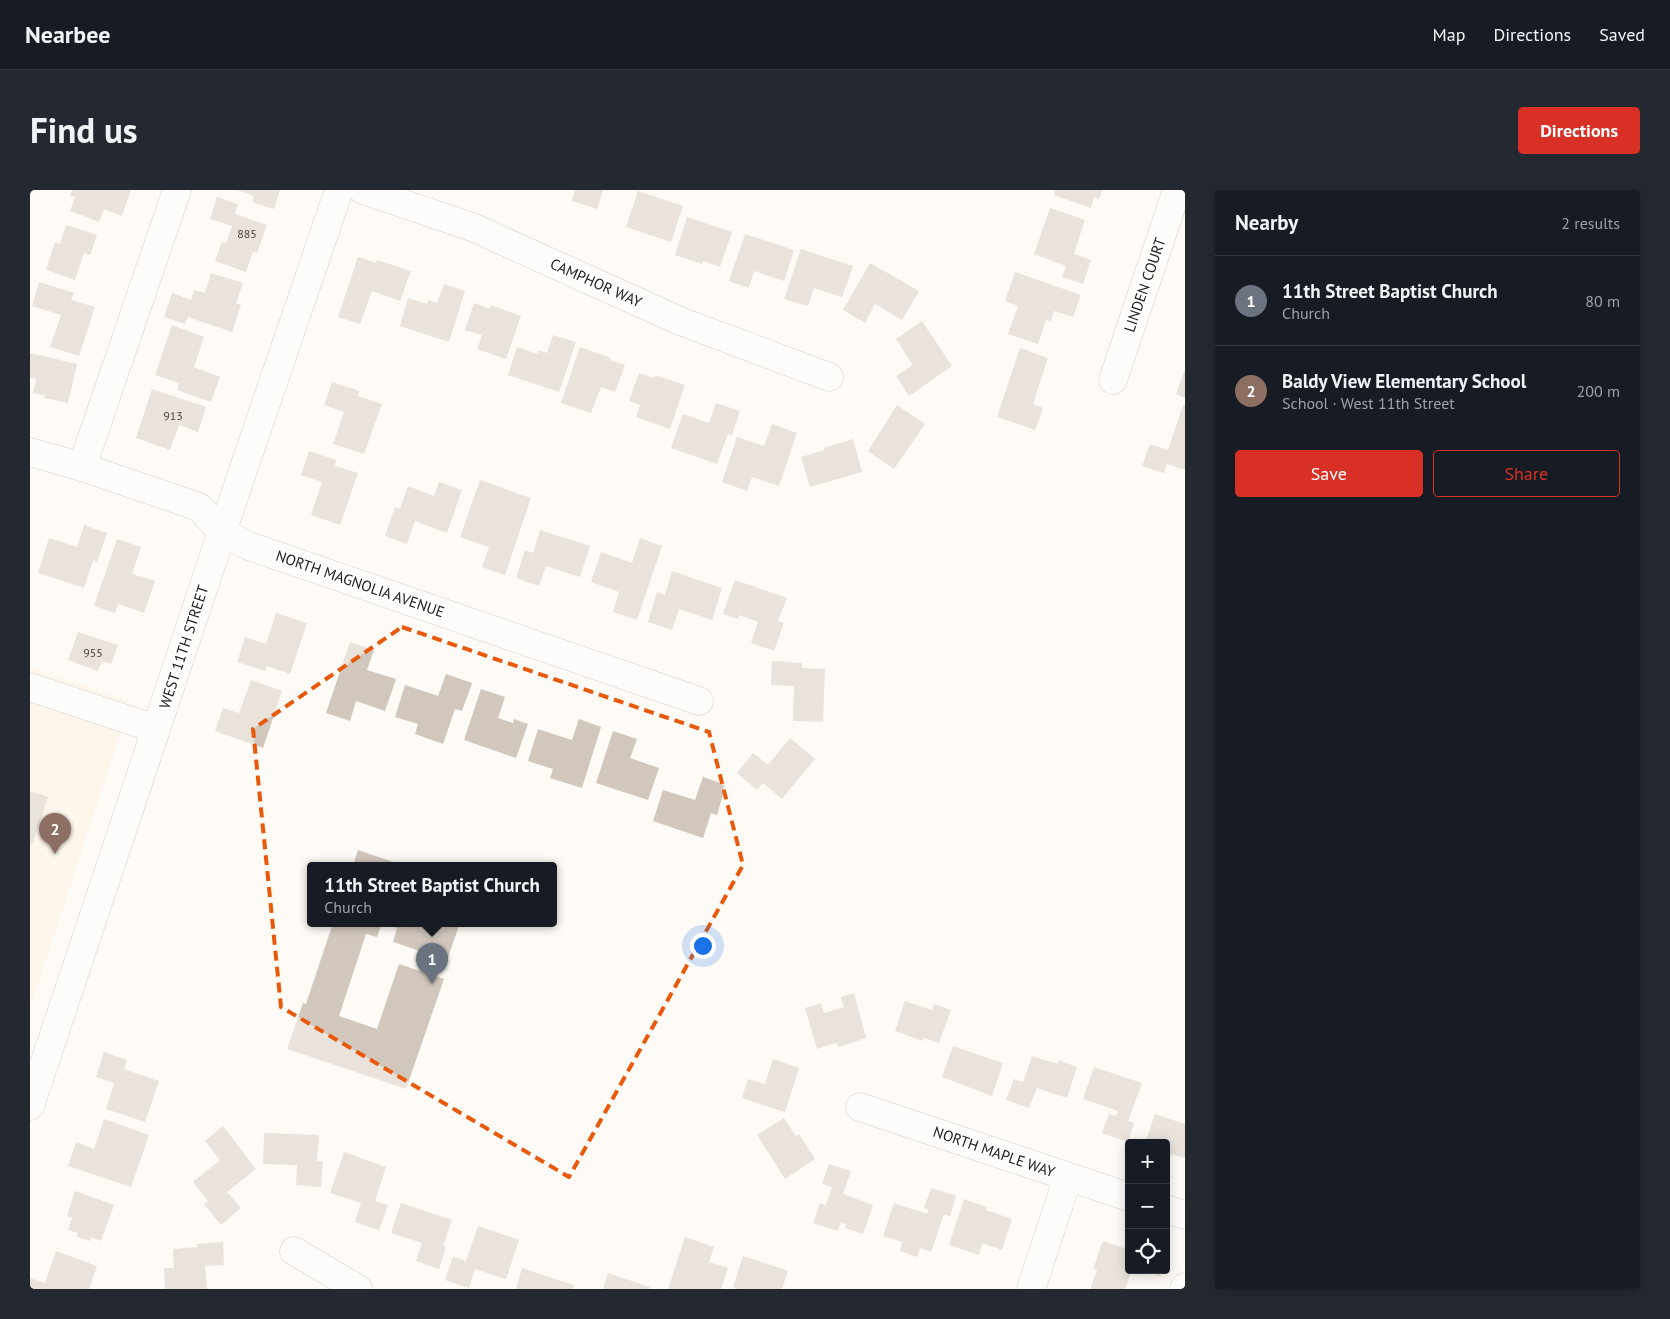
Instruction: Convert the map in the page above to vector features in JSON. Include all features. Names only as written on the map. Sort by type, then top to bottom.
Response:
[{"type":"street","points":[[82,467],[177,190]]},
{"type":"street","name":"WEST 11TH STREET","points":[[30,1106],[222,532],[339,190]]},
{"type":"street","name":"CAMPHOR WAY","points":[[363,190],[472,228],[680,321],[829,377]]},
{"type":"street","name":"LINDEN COURT","points":[[1114,380],[1177,190]]},
{"type":"street","name":"NORTH MAGNOLIA AVENUE","points":[[30,452],[82,467],[199,507],[222,532],[249,546],[699,701]]},
{"type":"street","points":[[30,687],[156,729]]},
{"type":"street","name":"NORTH MAPLE WAY","points":[[860,1107],[1125,1196]]},
{"type":"street","points":[[1031,1289],[1068,1177]]},
{"type":"street","points":[[1170,1210],[1185,1215]]},
{"type":"street","points":[[294,1251],[358,1289]]},
{"type":"highlighted area","points":[[402,627],[709,732],[743,865],[569,1177],[281,1007],[253,729]]},
{"type":"shaded area","points":[[30,668],[131,702],[30,1007]]},
{"type":"building","points":[[72,190],[131,190],[122,216],[104,209],[99,222],[70,211],[75,197],[70,196]]},
{"type":"building","points":[[237,190],[280,190],[274,209],[252,202],[254,196]]},
{"type":"building","points":[[575,190],[603,190],[597,209],[572,201]]},
{"type":"building","points":[[1055,190],[1102,190],[1099,199],[1094,197],[1091,208],[1054,195]]},
{"type":"building","points":[[638,191],[683,206],[671,242],[626,227]]},
{"type":"building","points":[[217,197],[238,204],[235,214],[267,225],[257,253],[253,252],[246,272],[215,261],[222,242],[226,243],[232,226],[210,219]]},
{"type":"building","points":[[1050,208],[1085,220],[1074,254],[1091,260],[1083,284],[1062,277],[1066,266],[1034,254]]},
{"type":"building","points":[[687,217],[732,232],[720,267],[703,261],[702,264],[675,255]]},
{"type":"building","points":[[66,225],[97,235],[90,255],[84,253],[75,280],[46,270],[55,242],[60,244]]},
{"type":"building","points":[[745,234],[794,250],[784,281],[754,271],[749,288],[729,281]]},
{"type":"building","points":[[801,249],[853,266],[842,297],[814,288],[808,306],[784,299]]},
{"type":"building","points":[[358,257],[376,263],[377,260],[411,271],[400,301],[372,291],[360,324],[338,317]]},
{"type":"building","points":[[870,263],[919,291],[902,320],[875,304],[865,323],[843,310]]},
{"type":"building","points":[[1015,272],[1081,295],[1073,317],[1054,311],[1051,321],[1046,320],[1038,344],[1008,334],[1018,306],[1005,301]]},
{"type":"building","points":[[211,273],[243,283],[236,303],[241,305],[232,332],[188,317],[185,324],[164,317],[172,293],[191,300],[194,290],[205,293]]},
{"type":"building","points":[[39,282],[74,293],[71,300],[95,307],[79,356],[50,347],[61,315],[32,306]]},
{"type":"building","points":[[444,284],[465,291],[449,342],[400,326],[408,298],[427,304],[428,300],[437,303]]},
{"type":"building","points":[[474,303],[490,309],[491,305],[521,316],[506,359],[477,349],[482,335],[465,330]]},
{"type":"building","points":[[922,321],[952,366],[909,396],[896,376],[913,365],[896,339]]},
{"type":"building","points":[[172,325],[204,337],[194,367],[220,377],[211,402],[177,390],[179,383],[155,375]]},
{"type":"building","points":[[553,335],[576,342],[559,392],[508,375],[517,347],[537,354],[538,350],[547,353]]},
{"type":"building","points":[[580,347],[625,365],[615,392],[601,387],[591,413],[561,403]]},
{"type":"building","points":[[1020,348],[1048,358],[1033,404],[1043,408],[1035,430],[997,417]]},
{"type":"building","points":[[30,353],[77,364],[68,403],[44,398],[45,395],[33,393],[36,379],[30,378]]},
{"type":"building","points":[[1185,369],[1185,398],[1176,394]]},
{"type":"building","points":[[639,373],[654,378],[655,375],[685,385],[670,429],[636,417],[640,405],[629,401]]},
{"type":"building","points":[[332,382],[359,391],[358,396],[382,404],[364,454],[333,444],[344,412],[324,405]]},
{"type":"building","points":[[152,389],[206,407],[198,432],[179,425],[170,450],[136,438]]},
{"type":"building","points":[[716,403],[740,411],[732,435],[728,434],[717,464],[671,448],[683,414],[709,423]]},
{"type":"building","points":[[897,405],[925,424],[894,469],[868,451]]},
{"type":"building","points":[[1183,405],[1185,406],[1185,470],[1167,464],[1164,473],[1142,466],[1150,444],[1168,450]]},
{"type":"building","points":[[772,424],[797,433],[779,486],[752,477],[747,491],[722,482],[737,437],[764,446]]},
{"type":"building","points":[[853,439],[862,472],[810,487],[801,457]]},
{"type":"building","points":[[309,451],[336,460],[335,466],[358,473],[340,525],[311,515],[322,482],[301,475]]},
{"type":"building","points":[[480,480],[531,498],[505,575],[482,567],[489,547],[460,537]]},
{"type":"building","points":[[439,482],[462,490],[447,533],[415,521],[407,544],[385,536],[395,507],[400,509],[408,486],[434,496]]},
{"type":"building","points":[[84,525],[107,533],[97,562],[93,560],[84,588],[38,573],[49,538],[77,547]]},
{"type":"building","points":[[540,530],[590,546],[580,577],[546,566],[539,586],[516,578],[525,550],[533,553]]},
{"type":"building","points":[[640,538],[662,546],[637,620],[613,612],[619,592],[591,582],[601,552],[632,563]]},
{"type":"building","points":[[117,539],[141,547],[132,574],[155,581],[144,613],[118,604],[115,613],[94,606]]},
{"type":"building","points":[[672,571],[722,588],[712,620],[679,609],[672,630],[648,622],[657,592],[665,595]]},
{"type":"building","points":[[735,580],[787,598],[778,621],[784,623],[774,651],[751,643],[758,622],[739,615],[738,619],[723,614]]},
{"type":"building","points":[[276,613],[307,623],[290,674],[267,666],[265,671],[237,662],[245,637],[266,644]]},
{"type":"building","points":[[78,632],[118,645],[111,664],[102,661],[98,671],[68,660]]},
{"type":"building","points":[[350,642],[374,650],[367,670],[396,679],[385,711],[356,701],[350,721],[326,713]]},
{"type":"building","points":[[772,661],[802,663],[802,668],[825,669],[823,722],[793,721],[794,686],[771,685]]},
{"type":"building","points":[[446,674],[472,683],[462,711],[455,709],[443,744],[415,734],[418,724],[395,717],[405,685],[438,696]]},
{"type":"building","points":[[251,680],[282,691],[263,748],[215,731],[223,708],[239,713]]},
{"type":"building","points":[[481,689],[505,697],[498,718],[513,723],[514,719],[528,724],[516,758],[464,740]]},
{"type":"building","points":[[579,719],[601,727],[582,788],[550,778],[553,769],[528,761],[538,729],[572,740]]},
{"type":"building","points":[[613,731],[637,739],[630,758],[659,768],[648,800],[596,783]]},
{"type":"building","points":[[790,738],[815,759],[782,799],[763,783],[757,790],[737,773],[753,753],[768,765]]},
{"type":"building","points":[[703,777],[726,785],[717,815],[711,813],[703,838],[653,821],[663,790],[695,800]]},
{"type":"building","points":[[30,791],[48,797],[32,845],[30,844]]},
{"type":"building","points":[[358,850],[393,862],[354,862]]},
{"type":"building","points":[[332,927],[381,927],[377,937],[366,934],[339,1016],[377,1029],[399,964],[444,979],[406,1089],[287,1049],[303,1003],[306,1004]]},
{"type":"building","points":[[394,927],[459,927],[447,960],[393,942],[397,928]]},
{"type":"building","points":[[854,993],[866,1038],[838,1047],[836,1043],[817,1049],[805,1008],[821,1003],[824,1013],[844,1007],[841,997]]},
{"type":"building","points":[[905,1001],[932,1010],[934,1004],[951,1010],[939,1043],[924,1038],[923,1041],[895,1031]]},
{"type":"building","points":[[953,1046],[1003,1063],[992,1096],[942,1077]]},
{"type":"building","points":[[104,1052],[127,1060],[124,1069],[159,1081],[145,1122],[106,1109],[114,1083],[96,1077]]},
{"type":"building","points":[[1032,1056],[1058,1064],[1059,1060],[1077,1067],[1067,1098],[1037,1088],[1029,1108],[1006,1100],[1014,1079],[1023,1082]]},
{"type":"building","points":[[773,1059],[799,1068],[785,1112],[742,1098],[748,1079],[765,1084]]},
{"type":"building","points":[[1094,1067],[1142,1083],[1128,1121],[1134,1123],[1129,1139],[1125,1139],[1125,1141],[1102,1133],[1109,1114],[1116,1116],[1118,1111],[1083,1099]]},
{"type":"building","points":[[1155,1114],[1185,1124],[1185,1158],[1172,1154],[1170,1158],[1170,1139],[1146,1139]]},
{"type":"building","points":[[784,1118],[796,1136],[799,1134],[815,1159],[785,1179],[757,1135]]},
{"type":"building","points":[[104,1119],[149,1135],[131,1187],[68,1166],[76,1142],[94,1149]]},
{"type":"building","points":[[223,1126],[256,1169],[227,1192],[241,1208],[221,1225],[204,1204],[208,1201],[193,1182],[220,1160],[205,1141]]},
{"type":"building","points":[[264,1133],[319,1135],[317,1161],[323,1161],[321,1187],[296,1185],[297,1165],[263,1164]]},
{"type":"building","points":[[344,1152],[386,1167],[375,1201],[388,1205],[379,1230],[355,1222],[361,1203],[330,1193]]},
{"type":"building","points":[[829,1164],[851,1171],[843,1194],[873,1205],[863,1234],[845,1228],[846,1224],[841,1222],[838,1231],[813,1223],[820,1203],[826,1205],[832,1187],[822,1184]]},
{"type":"building","points":[[931,1188],[956,1196],[950,1216],[944,1214],[931,1252],[920,1248],[917,1257],[900,1251],[902,1242],[883,1236],[894,1203],[927,1214],[929,1210],[924,1208]]},
{"type":"building","points":[[75,1191],[114,1205],[101,1241],[91,1237],[90,1241],[77,1237],[78,1233],[68,1230],[72,1218],[67,1216]]},
{"type":"building","points":[[964,1199],[987,1207],[986,1210],[1012,1219],[1002,1250],[982,1243],[979,1255],[949,1245]]},
{"type":"building","points":[[401,1203],[452,1220],[443,1246],[446,1247],[439,1269],[416,1261],[422,1243],[391,1233]]},
{"type":"building","points":[[478,1226],[519,1240],[506,1279],[475,1269],[469,1288],[445,1280],[453,1257],[466,1261]]},
{"type":"building","points":[[685,1237],[714,1247],[709,1262],[728,1268],[721,1289],[668,1289]]},
{"type":"building","points":[[1103,1241],[1125,1249],[1125,1274],[1131,1274],[1125,1289],[1090,1289],[1097,1270],[1093,1269]]},
{"type":"building","points":[[223,1242],[224,1265],[205,1266],[207,1289],[165,1289],[164,1268],[174,1268],[173,1249],[197,1247],[197,1244]]},
{"type":"building","points":[[56,1251],[97,1266],[89,1289],[30,1289],[30,1278],[45,1283]]},
{"type":"building","points":[[743,1256],[788,1271],[782,1289],[738,1289],[733,1287]]},
{"type":"building","points":[[522,1268],[574,1285],[573,1289],[516,1289]]},
{"type":"building","points":[[608,1273],[650,1287],[649,1289],[603,1289]]},
{"type":"place","name":"Baldy View Elementary School","points":[[55,854]]},
{"type":"place","name":"11th Street Baptist Church","points":[[432,984]]}]
